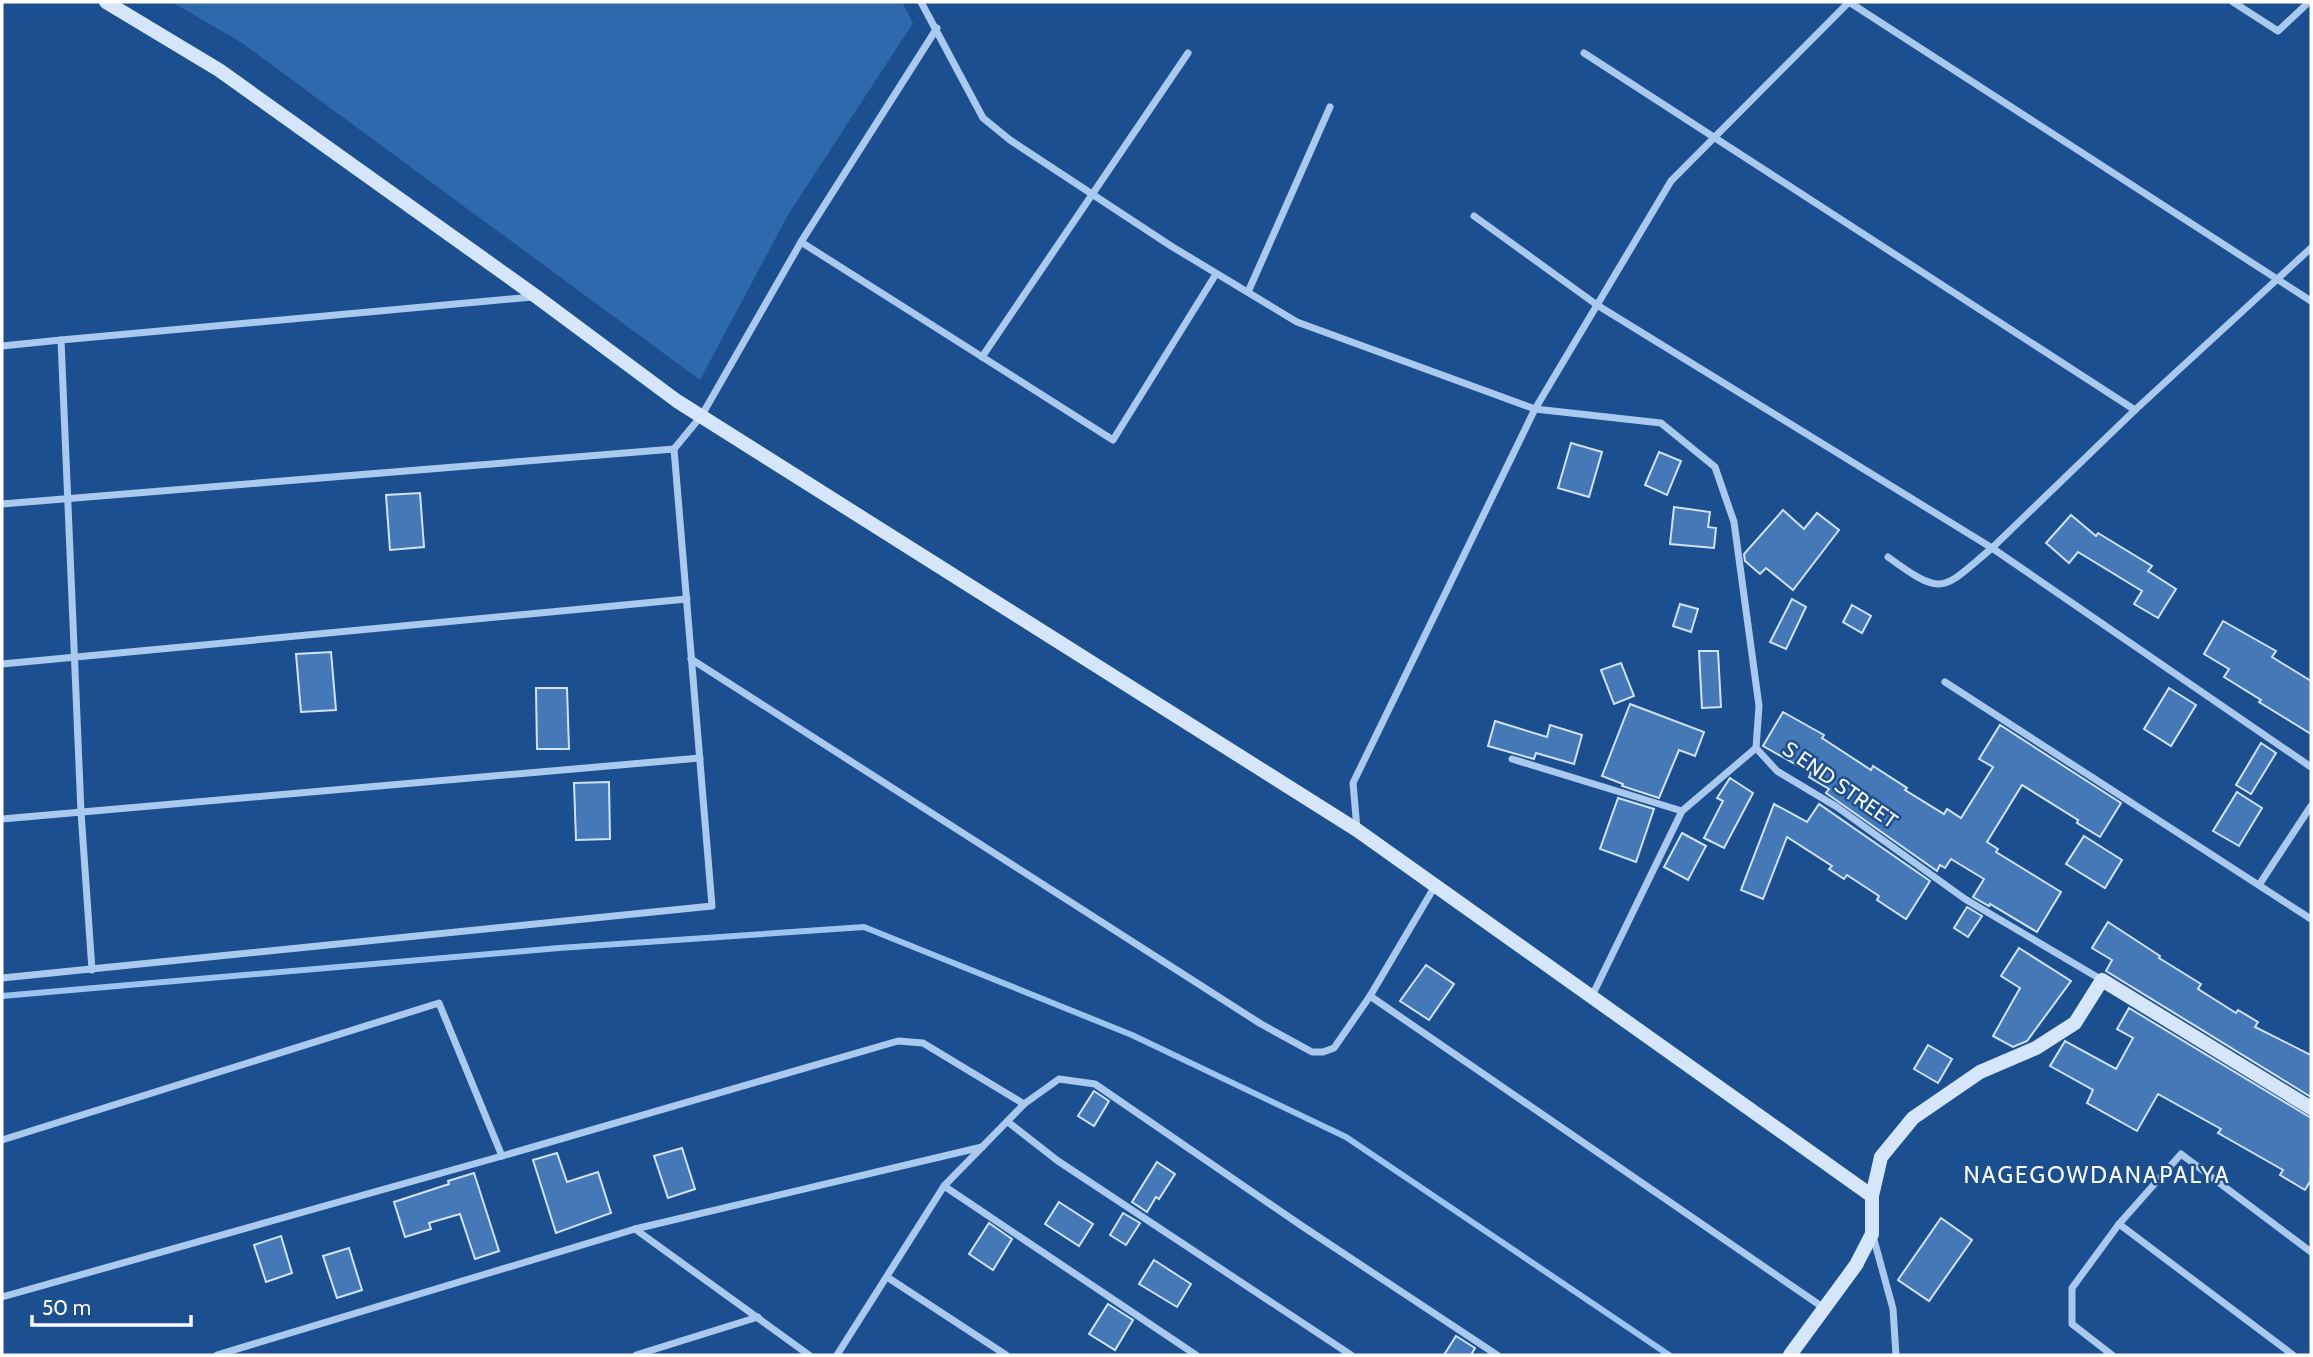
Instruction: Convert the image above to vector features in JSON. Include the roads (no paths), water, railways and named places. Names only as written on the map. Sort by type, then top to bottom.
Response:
[{"type":"street","points":[[106,2],[219,70],[537,297],[677,401],[1357,830],[1872,1196]]},
{"type":"street","name":"S END STREET","points":[[922,2],[983,118],[1010,140],[1092,194],[1216,274],[1297,322],[1535,409],[1661,423],[1715,467],[1734,522],[1759,706],[1756,748],[1777,771],[1837,807],[1965,898],[2311,1108]]},
{"type":"street","points":[[1357,830],[1353,783],[1535,409],[1671,181],[1849,2],[2311,301]]},
{"type":"street","points":[[2232,2],[2278,31],[2309,2]]},
{"type":"street","points":[[2,978],[712,906],[674,449],[702,415],[801,242],[937,28]]},
{"type":"street","points":[[982,357],[1188,53]]},
{"type":"street","points":[[1584,53],[2135,410]]},
{"type":"street","points":[[1248,292],[1330,107]]},
{"type":"street","points":[[1474,215],[1597,305],[1992,548],[2311,767]]},
{"type":"street","points":[[801,242],[1113,440],[1216,274]]},
{"type":"street","points":[[1888,557],[1919,579],[1933,585],[1950,583],[1992,548],[2135,410],[2311,248]]},
{"type":"street","points":[[2,346],[537,297]]},
{"type":"street","points":[[61,340],[81,812],[92,970]]},
{"type":"street","points":[[2,504],[674,449]]},
{"type":"street","points":[[2,664],[687,599]]},
{"type":"street","points":[[691,659],[1261,1024],[1312,1052],[1334,1048],[1370,996],[1435,886]]},
{"type":"street","points":[[1945,682],[2311,919]]},
{"type":"street","points":[[1592,997],[1682,811],[1756,748]]},
{"type":"street","points":[[2,819],[700,758]]},
{"type":"street","points":[[1512,759],[1682,811]]},
{"type":"street","points":[[2259,885],[2311,806]]},
{"type":"street","points":[[1896,1355],[1893,1309],[1872,1234],[1872,1196],[1881,1157],[1913,1118],[1980,1072],[2036,1048],[2075,1023],[2102,980]]},
{"type":"street","points":[[1370,996],[1824,1308]]},
{"type":"street","points":[[2,1140],[439,1003],[502,1156]]},
{"type":"street","points":[[2,1297],[898,1041],[923,1043],[1024,1104]]},
{"type":"street","points":[[837,1355],[944,1186],[1024,1104],[1059,1079],[1095,1084],[1497,1355]]},
{"type":"street","points":[[1008,1122],[1058,1161],[1351,1355]]},
{"type":"street","points":[[217,1355],[635,1229],[982,1147]]},
{"type":"street","points":[[2112,1355],[2071,1324],[2072,1288],[2119,1224],[2181,1154],[2311,1252]]},
{"type":"street","points":[[944,1186],[1196,1355]]},
{"type":"street","points":[[2119,1224],[2293,1355]]},
{"type":"street","points":[[635,1229],[810,1355]]},
{"type":"street","points":[[1790,1355],[1856,1265],[1872,1234]]},
{"type":"street","points":[[887,1277],[1006,1355]]},
{"type":"street","points":[[636,1355],[758,1317]]},
{"type":"waterway","points":[[2,996],[559,948],[864,927],[1132,1035],[1346,1137],[1669,1355]]},
{"type":"district","name":"NAGEGOWDANAPALYA","points":[[2097,1175]]}]
